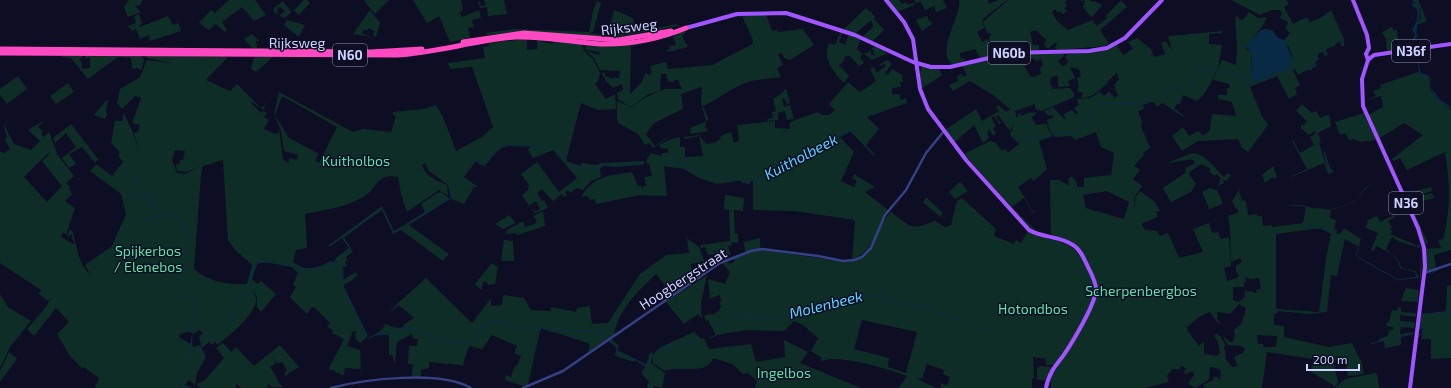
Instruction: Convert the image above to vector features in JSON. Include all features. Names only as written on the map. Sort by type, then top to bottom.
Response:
[{"type":"highway","name":"Rijksweg","points":[[0,49],[393,52],[419,50],[510,34],[540,34],[618,40],[686,28]]},
{"type":"highway","name":"Rijksweg","points":[[0,53],[396,55],[420,53],[518,37],[546,38],[601,44],[623,43],[664,36],[686,28]]},
{"type":"main road","points":[[886,0],[905,25],[915,49],[918,64],[918,79],[926,105],[970,166],[1025,226],[1039,235],[1074,245],[1082,255],[1094,279],[1096,292],[1092,304],[1069,346],[1051,373],[1046,388]]},
{"type":"main road","name":"N60b","points":[[918,64],[931,67],[950,67],[1010,53],[1103,49],[1123,39],[1162,0]]},
{"type":"main road","name":"N36","points":[[1353,0],[1367,35],[1370,54],[1361,80],[1363,108],[1420,235],[1424,253],[1424,272],[1410,388]]},
{"type":"main road","name":"Rijksweg","points":[[686,28],[738,14],[790,13],[855,35],[918,64]]},
{"type":"main road","name":"N36f","points":[[1370,54],[1451,44]]},
{"type":"street","name":"Hoogbergstraat","points":[[523,388],[563,371],[720,263],[739,255],[766,249],[843,261],[854,260],[862,257],[871,248],[885,216],[906,190],[926,153],[944,131]]},
{"type":"street","points":[[1424,272],[1427,273],[1440,266],[1451,264]]},
{"type":"street","points":[[331,388],[406,377],[441,380],[462,384],[471,388]]},
{"type":"green space","points":[[129,0],[143,0],[140,5],[135,6],[141,12],[128,17],[124,7]]},
{"type":"green space","points":[[229,0],[255,0],[266,15],[254,21],[242,7],[222,22],[227,30],[225,32],[216,24],[209,30],[199,23],[211,10],[215,13]]},
{"type":"green space","points":[[304,0],[307,0],[310,3],[299,15],[294,10]]},
{"type":"green space","points":[[389,0],[375,14],[364,1]]},
{"type":"green space","points":[[413,0],[461,0],[463,10],[459,12],[462,17],[479,10],[481,18],[472,20],[474,27],[468,28],[470,38],[450,42],[439,16],[427,23]]},
{"type":"green space","points":[[484,0],[504,0],[507,14],[488,16],[487,7],[480,8],[478,2],[480,1],[481,6],[485,5]]},
{"type":"green space","points":[[888,0],[899,0],[902,4],[906,2],[907,5],[913,3],[914,5],[897,12]]},
{"type":"green space","points":[[914,0],[943,0],[947,8],[936,12],[934,6],[925,10],[920,1],[917,3]]},
{"type":"green space","points":[[959,0],[988,0],[989,4],[998,0],[1007,0],[984,18],[982,22],[984,28],[977,32],[982,42],[988,39],[993,54],[980,58],[975,49],[960,53],[961,59],[964,58],[965,62],[952,64],[948,58],[946,50],[957,14]]},
{"type":"green space","points":[[1008,0],[1066,0],[1065,3],[1067,6],[1064,8],[1067,10],[1063,14],[1060,11],[1058,13],[1055,9],[1052,12],[1057,21],[1068,30],[1092,20],[1097,26],[1107,18],[1106,16],[1121,0],[1127,7],[1100,30],[1109,44],[1104,46],[1058,50],[1055,48],[1057,43],[1055,43],[1048,49],[1044,45],[1046,40],[1036,30],[1030,32],[1033,45],[1039,45],[1039,50],[1007,51],[1001,43],[992,46],[989,39],[991,33],[987,33],[983,22]]},
{"type":"green space","points":[[1078,0],[1094,1],[1102,5],[1091,17],[1083,7],[1085,1]]},
{"type":"green space","points":[[1231,0],[1286,0],[1289,4],[1284,7],[1293,24],[1307,17],[1310,22],[1322,17],[1331,10],[1344,39],[1344,46],[1341,46],[1340,41],[1335,43],[1335,46],[1326,49],[1328,55],[1325,56],[1323,52],[1317,54],[1319,60],[1315,62],[1317,66],[1312,68],[1312,70],[1307,70],[1298,75],[1296,69],[1293,70],[1300,85],[1295,88],[1297,94],[1289,99],[1277,76],[1250,87],[1262,116],[1268,125],[1248,152],[1242,148],[1238,139],[1198,141],[1182,151],[1172,136],[1183,127],[1189,136],[1198,131],[1203,136],[1210,130],[1212,114],[1236,116],[1232,102],[1218,99],[1218,95],[1227,95],[1227,88],[1229,88],[1230,84],[1213,80],[1222,60],[1236,65],[1237,46],[1235,18],[1237,16],[1242,21],[1249,12],[1258,18],[1267,17],[1246,48],[1252,53],[1251,64],[1254,81],[1290,67],[1292,64],[1292,54],[1284,40],[1290,33],[1285,28],[1288,22],[1280,18],[1282,13],[1280,10],[1272,10],[1260,15]]},
{"type":"green space","points":[[1415,0],[1418,0],[1427,21],[1417,25],[1421,17],[1420,9],[1414,5]]},
{"type":"green space","points":[[283,1],[291,12],[285,18],[279,16],[285,11],[280,7],[277,9],[278,15],[274,12],[274,8]]},
{"type":"green space","points":[[597,1],[601,3],[593,32],[589,33],[603,35],[607,38],[526,31],[488,35],[486,33],[516,29],[589,32],[593,11]]},
{"type":"green space","points":[[866,8],[870,12],[873,8],[871,12],[875,17],[874,19],[884,30],[873,41],[863,36],[873,27],[872,21],[856,33],[844,29]]},
{"type":"green space","points":[[370,10],[380,23],[376,37],[373,35],[374,31],[369,28],[368,30],[363,30],[362,34],[375,38],[353,34]]},
{"type":"green space","points":[[614,10],[633,18],[636,32],[677,24],[679,26],[615,37],[614,30],[609,30]]},
{"type":"green space","points":[[139,14],[142,24],[139,26],[140,27],[168,16],[173,25],[178,23],[181,31],[150,41],[149,35],[140,39],[136,29],[132,31],[128,26],[136,23],[134,16]]},
{"type":"green space","points":[[766,14],[772,31],[777,30],[778,32],[803,29],[814,45],[790,60],[785,59],[782,53],[778,54],[783,65],[777,68],[781,77],[745,83],[703,106],[709,120],[706,121],[701,103],[702,87],[681,94],[683,109],[654,123],[646,134],[655,146],[666,138],[689,134],[668,138],[653,148],[650,143],[645,145],[638,134],[618,123],[617,101],[631,107],[648,96],[665,89],[682,89],[678,80],[674,80],[674,82],[668,81],[666,74],[661,74],[660,91],[649,94],[632,106],[629,106],[618,99],[617,93],[623,90],[622,84],[613,88],[606,81],[601,72],[605,73],[605,76],[613,79],[613,77],[619,78],[620,71],[600,70],[594,58],[586,51],[599,55],[600,52],[586,50],[585,48],[587,45],[647,42],[631,46],[630,94],[641,83],[646,73],[649,75],[652,73],[650,66],[666,62],[668,69],[712,65],[749,46],[753,43],[753,40],[742,17]]},
{"type":"green space","points":[[927,16],[932,24],[922,31],[916,20]]},
{"type":"green space","points":[[287,20],[305,25],[299,37],[284,25]]},
{"type":"green space","points":[[1392,27],[1394,31],[1397,29],[1399,49],[1387,51],[1386,39],[1382,32]]},
{"type":"green space","points":[[684,30],[686,32],[682,36],[688,47],[667,52],[667,50],[670,49],[669,46],[676,45],[673,37]]},
{"type":"green space","points":[[841,31],[843,32],[839,42],[845,45],[849,34],[861,39],[857,49],[863,53],[860,57],[864,63],[859,66],[850,56],[845,56],[843,62],[839,65],[849,76],[844,83],[836,75],[830,65],[827,54],[829,43],[835,45]]},
{"type":"green space","name":"Scherpenbergbos","points":[[1222,31],[1222,33],[1209,34],[1209,44],[1222,45],[1218,68],[1204,94],[1197,101],[1183,95],[1180,104],[1177,104],[1174,108],[1184,116],[1183,117],[1163,103],[1156,107],[1155,103],[1152,102],[1143,105],[1144,108],[1138,112],[1142,121],[1141,126],[1150,148],[1143,153],[1144,155],[1134,166],[1140,170],[1133,179],[1142,186],[1134,198],[1134,212],[1135,198],[1140,191],[1155,202],[1160,211],[1156,212],[1158,217],[1143,223],[1142,225],[1145,230],[1157,231],[1160,236],[1168,233],[1179,258],[1203,252],[1193,229],[1209,223],[1212,233],[1218,232],[1221,239],[1229,237],[1231,266],[1224,268],[1227,281],[1237,278],[1239,275],[1236,272],[1236,266],[1242,262],[1240,258],[1231,262],[1228,216],[1238,213],[1238,209],[1236,209],[1232,201],[1241,187],[1239,192],[1242,200],[1246,201],[1248,215],[1257,214],[1258,216],[1262,216],[1263,226],[1272,225],[1272,227],[1303,223],[1306,207],[1286,205],[1301,205],[1321,210],[1312,207],[1331,210],[1330,218],[1336,220],[1334,229],[1337,230],[1336,233],[1340,234],[1344,228],[1361,239],[1359,247],[1345,239],[1337,276],[1331,275],[1327,312],[1309,314],[1278,311],[1274,314],[1274,325],[1284,326],[1284,337],[1329,347],[1352,343],[1361,360],[1364,374],[1348,376],[1345,362],[1340,365],[1339,361],[1333,360],[1338,382],[1335,386],[1311,372],[1313,359],[1267,352],[1262,388],[1205,388],[1203,385],[1213,380],[1214,377],[1218,377],[1220,380],[1221,370],[1210,367],[1209,380],[1195,388],[1188,383],[1194,375],[1193,372],[1186,374],[1184,373],[1186,368],[1181,366],[1180,369],[1172,369],[1167,376],[1169,382],[1145,388],[1051,388],[1051,383],[1049,381],[1094,304],[1097,288],[1077,247],[1051,237],[1050,180],[1059,180],[1068,185],[1068,179],[1072,176],[1077,183],[1077,187],[1084,187],[1084,178],[1111,175],[1114,153],[1101,147],[1096,132],[1075,140],[1071,136],[1055,137],[1049,129],[1047,120],[1054,117],[1052,115],[1049,116],[1044,111],[1053,107],[1064,119],[1064,114],[1072,110],[1075,114],[1078,113],[1074,108],[1079,105],[1077,99],[1090,98],[1100,92],[1104,96],[1109,91],[1115,98],[1118,95],[1114,85],[1119,79],[1118,74],[1117,73],[1114,75],[1104,87],[1096,93],[1091,96],[1081,98],[1083,93],[1077,91],[1079,86],[1077,78],[1081,76],[1079,69],[1070,67],[1075,78],[1068,81],[1070,86],[1058,87],[1058,76],[1051,77],[1050,85],[1053,86],[1051,89],[1070,88],[1074,93],[1074,97],[1042,111],[1035,109],[1035,104],[1015,111],[1017,118],[1019,113],[1022,116],[1027,113],[1037,112],[1032,118],[1036,125],[1047,124],[1048,129],[1053,136],[1039,141],[1047,169],[1034,181],[1031,178],[1018,187],[1033,211],[1036,211],[1033,212],[1024,198],[1012,207],[1037,232],[1027,226],[964,154],[990,141],[995,142],[1002,151],[1005,149],[1008,153],[1019,144],[1010,135],[1015,121],[1010,131],[998,115],[996,117],[1001,123],[1000,125],[994,116],[991,118],[996,126],[993,129],[996,133],[993,136],[990,130],[987,132],[989,138],[983,143],[974,125],[954,143],[945,130],[976,109],[982,121],[999,111],[996,108],[998,105],[1006,112],[1010,109],[993,95],[970,81],[953,91],[949,85],[958,81],[957,76],[962,74],[963,77],[967,75],[962,66],[1012,54],[1063,53],[1064,56],[1058,61],[1062,66],[1066,65],[1068,61],[1065,57],[1068,54],[1090,52],[1117,45],[1123,55],[1133,49],[1128,42],[1137,38],[1151,49],[1154,57],[1165,54],[1161,43],[1166,41],[1172,51],[1168,36]],"holes":[[[1032,58],[1037,61],[1041,59],[1043,65],[1040,68],[1041,74],[1034,77],[1030,76],[1025,67],[1027,62]],[[1107,191],[1129,202],[1124,219],[1086,208],[1083,195]],[[1321,228],[1331,234],[1319,312],[1276,309],[1276,234]],[[1245,277],[1250,279],[1259,278],[1261,289],[1256,290],[1257,293],[1254,293],[1252,291],[1247,292],[1245,288],[1245,297],[1238,302],[1233,300],[1233,287],[1244,287],[1244,283],[1246,282]],[[1240,303],[1240,305],[1246,308],[1242,323],[1234,330],[1235,334],[1233,342],[1230,342],[1222,335],[1228,345],[1241,346],[1245,349],[1243,353],[1234,357],[1238,366],[1232,367],[1226,360],[1224,350],[1225,344],[1220,336],[1216,334],[1214,336],[1218,342],[1220,353],[1217,356],[1204,354],[1204,341],[1199,346],[1187,330],[1187,327],[1199,317],[1210,312],[1219,324],[1217,312],[1230,314]],[[1257,335],[1277,336],[1276,347],[1263,347],[1263,344],[1258,344]]]},
{"type":"green space","points":[[252,34],[260,41],[256,41],[257,48],[318,49],[253,49],[244,39]]},
{"type":"green space","points":[[527,39],[527,50],[537,49],[537,39],[552,41],[541,41],[551,44],[556,41],[581,44],[585,52],[593,59],[600,73],[598,81],[595,84],[606,99],[615,94],[616,109],[598,110],[581,103],[566,161],[580,166],[582,163],[597,165],[601,163],[642,161],[644,161],[644,164],[617,167],[603,166],[600,169],[601,177],[591,181],[583,190],[577,188],[570,193],[568,190],[565,192],[567,195],[564,197],[562,194],[553,201],[542,189],[537,193],[542,201],[544,200],[548,208],[535,213],[532,209],[536,211],[540,209],[536,201],[530,205],[530,207],[522,195],[528,190],[529,185],[521,174],[537,162],[559,192],[577,178],[553,150],[533,158],[528,150],[531,146],[514,145],[500,149],[485,166],[476,161],[464,177],[478,187],[474,187],[464,204],[451,199],[448,185],[429,171],[425,163],[422,165],[432,178],[447,185],[448,196],[439,190],[407,212],[401,194],[398,177],[391,176],[381,179],[369,193],[358,200],[336,208],[305,214],[307,248],[296,250],[293,262],[304,268],[315,268],[330,261],[334,262],[337,257],[349,248],[342,238],[329,247],[329,245],[382,206],[394,231],[425,212],[421,204],[437,193],[441,192],[450,199],[409,225],[449,254],[443,261],[401,230],[393,234],[382,210],[344,237],[353,252],[346,257],[348,260],[345,262],[347,266],[342,268],[343,280],[356,272],[358,275],[343,285],[368,336],[360,343],[355,338],[356,331],[353,331],[347,346],[360,350],[361,369],[345,368],[344,375],[336,373],[334,370],[330,370],[329,368],[344,339],[332,333],[333,330],[327,327],[330,323],[314,307],[312,307],[307,314],[290,297],[296,287],[293,285],[298,272],[293,269],[293,267],[271,263],[257,264],[252,279],[258,284],[261,281],[276,294],[261,312],[257,307],[257,297],[252,289],[256,300],[255,306],[241,325],[217,345],[215,342],[212,345],[209,342],[202,348],[199,337],[203,333],[199,330],[194,334],[189,332],[180,334],[179,337],[190,344],[192,340],[193,347],[200,345],[206,357],[197,373],[195,385],[189,380],[185,385],[193,388],[95,388],[99,378],[84,367],[83,369],[70,356],[57,334],[69,322],[56,308],[34,336],[27,329],[46,307],[51,298],[48,301],[39,294],[41,290],[0,263],[0,152],[4,153],[10,149],[5,140],[7,138],[4,127],[6,122],[5,127],[14,144],[31,150],[40,141],[28,130],[43,121],[38,126],[43,132],[41,134],[44,137],[49,132],[56,153],[74,176],[66,183],[70,187],[69,189],[72,194],[65,201],[75,208],[66,235],[63,232],[61,237],[73,244],[75,243],[72,239],[72,234],[67,237],[69,231],[72,230],[82,265],[90,274],[85,265],[112,246],[126,214],[121,194],[90,171],[96,164],[112,176],[123,162],[119,157],[119,151],[111,143],[115,121],[123,121],[123,112],[132,130],[139,151],[134,133],[138,132],[140,125],[132,123],[141,98],[135,96],[122,109],[117,103],[120,89],[140,77],[147,60],[176,64],[147,58],[147,56],[228,57],[206,80],[230,91],[237,84],[260,107],[263,107],[265,101],[264,110],[252,102],[251,103],[261,113],[263,111],[267,113],[264,117],[269,120],[264,129],[275,134],[278,133],[278,138],[279,128],[283,159],[288,163],[290,158],[297,160],[298,155],[284,151],[281,131],[274,114],[279,92],[353,132],[363,129],[391,132],[396,116],[393,115],[393,112],[423,109],[436,105],[443,117],[456,151],[482,137],[493,127],[472,67],[450,69],[448,63],[485,58],[483,47],[489,46],[489,43]],"holes":[[[282,96],[337,127],[319,163],[315,160],[319,154],[289,138],[275,115]],[[175,150],[185,151],[183,160],[180,160],[179,164],[176,164],[177,171],[186,172],[201,166],[185,174],[177,173],[172,160]],[[51,152],[42,161],[62,186],[47,202],[24,177],[47,154]],[[223,160],[228,240],[235,250],[252,265],[247,284],[219,282],[206,277],[194,269],[201,174],[203,166]]]},
{"type":"green space","points":[[875,46],[885,51],[886,54],[872,60],[863,53],[868,53],[871,49],[871,54],[875,56],[872,48]]},
{"type":"green space","points":[[62,56],[82,56],[82,58],[79,58],[82,64],[82,69],[90,68],[90,58],[85,58],[85,56],[140,56],[144,59],[142,69],[139,70],[138,68],[132,69],[131,58],[118,57],[88,79],[71,58]]},
{"type":"green space","points":[[254,57],[273,57],[256,72],[251,69]]},
{"type":"green space","points":[[888,60],[892,64],[885,73],[888,75],[892,69],[902,75],[903,82],[900,82],[901,87],[892,88],[892,95],[899,94],[901,100],[906,98],[907,103],[867,117],[879,129],[866,145],[875,155],[874,156],[850,131],[839,136],[854,152],[841,181],[854,187],[857,181],[852,178],[854,174],[875,187],[865,192],[888,210],[870,246],[859,256],[852,259],[855,220],[794,211],[753,210],[753,181],[750,182],[750,184],[739,181],[717,184],[699,178],[684,169],[664,166],[667,196],[640,195],[596,204],[595,199],[590,200],[587,196],[581,197],[591,184],[597,180],[609,176],[632,172],[638,186],[641,185],[643,189],[643,186],[646,186],[644,177],[652,176],[649,164],[646,163],[647,159],[651,153],[662,156],[662,153],[668,153],[668,149],[661,148],[659,145],[669,140],[680,137],[680,147],[685,147],[685,157],[703,156],[699,136],[684,139],[684,137],[699,135],[706,144],[714,143],[721,138],[720,136],[731,132],[734,143],[739,141],[737,125],[775,121],[775,128],[790,129],[790,123],[792,121],[818,112],[822,115],[829,115],[835,110],[829,104],[848,82],[860,92],[876,81],[870,69],[875,67],[876,73],[886,66],[884,64],[881,66],[880,64]]},
{"type":"green space","points":[[922,67],[939,69],[942,75],[921,89],[919,75]]},
{"type":"green space","points":[[1418,72],[1430,78],[1430,87],[1432,92],[1451,110],[1451,250],[1434,255],[1436,267],[1428,271],[1426,270],[1426,249],[1441,248],[1438,240],[1443,239],[1446,228],[1449,186],[1445,152],[1407,170],[1400,158],[1394,161],[1392,159],[1423,135],[1404,123],[1380,138],[1389,159],[1368,115],[1383,107],[1381,96],[1364,101],[1376,96],[1373,91],[1381,88],[1380,85]]},
{"type":"green space","points":[[18,76],[27,89],[7,104],[0,95],[0,89]]},
{"type":"green space","points":[[68,83],[74,92],[56,104],[50,96]]},
{"type":"green space","points":[[786,88],[790,103],[787,104],[784,98],[782,99],[784,107],[790,105],[794,119],[787,120],[785,111],[778,113],[778,120],[767,121],[767,119],[773,118],[772,112],[776,111],[773,99],[781,94]]},
{"type":"green space","points":[[107,99],[107,115],[105,119],[94,115]]},
{"type":"green space","points":[[1302,104],[1312,113],[1316,111],[1320,118],[1329,114],[1331,126],[1318,133],[1321,142],[1319,143],[1327,168],[1325,151],[1330,168],[1334,172],[1328,174],[1324,163],[1292,177],[1285,159],[1292,176],[1307,169],[1292,141],[1293,140],[1300,153],[1314,145],[1310,137],[1316,133],[1315,131],[1309,135],[1301,128],[1301,125],[1304,125],[1307,121],[1296,111]]},
{"type":"green space","points":[[1364,113],[1376,140],[1360,142],[1354,139],[1349,140],[1345,133],[1340,135],[1335,122]]},
{"type":"green space","points":[[705,122],[706,125],[704,128],[706,127],[708,131],[691,134],[690,128]]},
{"type":"green space","points":[[71,124],[98,159],[95,163],[82,147],[69,154],[76,164],[69,168],[62,158],[76,147],[66,133],[55,143],[53,138]]},
{"type":"green space","points":[[1193,153],[1206,158],[1224,177],[1228,173],[1231,175],[1226,181],[1223,179],[1224,183],[1218,186],[1221,178],[1216,174],[1214,176],[1210,172],[1210,168],[1201,164],[1189,174],[1196,184],[1191,192],[1171,202],[1163,188],[1185,173],[1186,168],[1195,163],[1192,159],[1169,162]]},
{"type":"green space","points":[[1273,166],[1277,177],[1275,179],[1273,177],[1265,183],[1262,175]]},
{"type":"green space","points":[[1396,175],[1405,194],[1431,187],[1432,191],[1406,199]]},
{"type":"green space","points":[[960,182],[968,191],[955,199],[949,192]]},
{"type":"green space","points":[[1210,188],[1217,190],[1223,204],[1206,210],[1209,208],[1202,192]]},
{"type":"green space","points":[[1432,193],[1434,198],[1410,204],[1428,243],[1425,244],[1407,200]]},
{"type":"green space","points":[[725,195],[744,198],[743,211],[734,210],[735,234],[738,234],[738,243],[731,242],[732,245],[728,246],[731,255],[727,256],[725,249],[718,250],[720,258],[718,259],[715,250],[715,254],[708,255],[705,247],[701,248],[700,245],[730,241],[729,210],[724,209]]},
{"type":"green space","points":[[926,197],[943,213],[940,217],[923,202]]},
{"type":"green space","name":"Hotondbos","points":[[962,198],[996,229],[994,236],[1014,244],[1016,240],[1021,243],[1028,231],[1049,239],[1048,241],[1050,239],[1062,242],[1072,248],[1079,255],[1091,277],[1094,289],[1090,305],[1073,337],[1054,365],[1046,365],[1046,359],[1033,357],[1034,378],[1032,379],[1032,388],[941,388],[940,383],[947,385],[950,377],[943,374],[944,370],[927,364],[922,379],[915,378],[936,388],[899,388],[907,376],[876,366],[849,360],[827,359],[820,362],[822,358],[811,351],[818,338],[803,325],[794,321],[784,331],[747,330],[716,335],[708,320],[706,321],[704,316],[710,314],[712,315],[719,311],[721,306],[719,302],[721,301],[720,295],[710,299],[708,279],[725,284],[730,272],[722,263],[726,261],[730,264],[734,262],[735,258],[750,252],[763,250],[845,262],[856,260],[864,256],[869,250],[874,243],[885,219],[891,212],[911,226],[920,226],[935,221],[945,227],[951,225],[957,201]],"holes":[[[862,320],[917,332],[906,373],[888,367],[889,358],[854,349]]]},
{"type":"green space","points":[[1356,199],[1345,206],[1339,208],[1327,209],[1341,207]]},
{"type":"green space","points":[[543,211],[545,226],[517,235],[516,233],[506,234],[507,230],[523,221],[525,227],[535,224],[537,221],[533,216]]},
{"type":"green space","points":[[509,215],[516,223],[503,229],[495,224]]},
{"type":"green space","points":[[1394,215],[1395,217],[1388,221],[1392,227],[1390,229],[1393,231],[1390,234],[1418,246],[1419,242],[1420,248],[1400,242],[1392,237],[1386,249],[1397,259],[1402,268],[1416,271],[1418,277],[1420,276],[1421,253],[1421,277],[1400,280],[1416,277],[1415,272],[1400,268],[1394,257],[1384,249],[1376,246],[1374,251],[1371,250],[1378,233],[1366,228],[1368,220],[1377,216],[1380,222]]},
{"type":"green space","points":[[687,238],[699,247],[708,271],[672,295],[656,274],[642,287],[624,309],[616,326],[614,335],[588,353],[590,344],[543,328],[540,330],[528,385],[523,386],[505,380],[506,375],[511,377],[515,365],[517,366],[521,356],[514,353],[517,346],[492,335],[482,349],[469,346],[462,367],[461,365],[429,362],[429,368],[421,370],[421,377],[412,376],[413,364],[408,364],[409,346],[417,346],[418,339],[414,339],[412,334],[397,342],[395,364],[392,355],[389,355],[389,335],[374,335],[386,324],[402,328],[404,327],[403,325],[414,318],[399,305],[389,314],[396,305],[426,278],[472,323],[491,298],[491,306],[502,305],[503,295],[524,298],[531,310],[551,311],[551,307],[576,312],[577,308],[590,306],[592,324],[608,323],[640,274],[666,255],[689,253]],"holes":[[[703,261],[705,268],[697,274],[695,271],[692,272],[691,264]]]},
{"type":"green space","points":[[760,238],[760,248],[745,252],[744,242]]},
{"type":"green space","points":[[504,240],[513,241],[514,261],[501,261]]},
{"type":"green space","points":[[492,263],[498,267],[495,284],[489,285],[485,281],[481,290],[475,284]]},
{"type":"green space","points":[[707,275],[701,303],[702,319],[698,314],[684,324],[666,302]]},
{"type":"green space","points":[[1451,285],[1451,358],[1431,359],[1431,339],[1422,339],[1423,329],[1418,329],[1421,313],[1425,314],[1446,311],[1447,286]]},
{"type":"green space","points":[[1406,288],[1419,290],[1418,302],[1401,301]]},
{"type":"green space","points":[[0,294],[8,307],[31,321],[10,347],[0,368]]},
{"type":"green space","points":[[1398,307],[1401,308],[1401,312],[1416,313],[1416,317],[1400,315],[1400,321],[1415,322],[1414,328],[1401,327],[1400,334],[1414,332],[1413,334],[1401,336],[1401,345],[1385,348],[1384,341],[1379,342],[1379,339],[1388,336],[1389,330],[1393,330],[1393,327],[1386,326],[1387,322],[1389,322],[1392,310],[1397,311]]},
{"type":"green space","name":"Ingelbos","points":[[694,332],[701,339],[704,338],[709,349],[751,344],[756,362],[785,357],[784,340],[808,352],[800,363],[861,388],[755,388],[757,381],[748,373],[743,374],[732,364],[713,358],[710,364],[699,369],[671,369],[665,371],[653,363],[652,356],[661,347]]},
{"type":"green space","points":[[612,339],[619,346],[617,350],[646,364],[650,353],[653,352],[651,363],[665,373],[662,388],[654,386],[653,388],[647,388],[649,382],[641,373],[645,367],[635,360],[634,362],[615,356],[617,348],[608,341]]},
{"type":"green space","points":[[223,343],[231,352],[236,347],[254,366],[280,345],[299,367],[285,376],[284,374],[287,370],[282,362],[277,363],[271,356],[276,363],[270,367],[278,382],[283,387],[271,387],[269,384],[267,386],[269,388],[241,388],[236,383],[236,387],[239,388],[200,388],[197,385],[198,383],[204,381],[224,358],[216,348]]},
{"type":"green space","points":[[9,352],[17,359],[0,382],[0,371]]},
{"type":"green space","points":[[1040,366],[1053,367],[1044,381],[1037,379],[1037,368]]},
{"type":"green space","points":[[1375,373],[1377,374],[1379,388],[1335,388],[1345,379]]},
{"type":"water","points":[[1413,0],[1415,0],[1414,5],[1419,7],[1420,15],[1417,36],[1413,43],[1414,47],[1412,48],[1411,42],[1415,35],[1412,29],[1416,22],[1417,15],[1417,9],[1412,6]]},
{"type":"water","points":[[1261,30],[1272,30],[1278,38],[1285,40],[1293,61],[1290,67],[1254,82],[1251,73],[1252,53],[1245,45]]},
{"type":"water","points":[[1414,52],[1417,52],[1421,58],[1419,65],[1421,73],[1430,78],[1419,74],[1418,59]]},
{"type":"water","points":[[1432,88],[1439,99],[1449,106],[1451,110],[1438,100],[1433,94]]},
{"type":"waterway","points":[[1220,71],[1246,78],[1250,86],[1294,68],[1298,73],[1307,70],[1313,64],[1319,52],[1343,40]]},
{"type":"waterway","points":[[1155,101],[1162,93],[1191,85],[1191,73],[1193,71],[1216,69]]},
{"type":"waterway","points":[[1054,134],[1074,133],[1079,130],[1100,102],[1139,105],[1152,100]]},
{"type":"waterway","name":"Kuitholbeek","points":[[662,162],[686,164],[699,173],[716,174],[725,180],[748,181],[761,178],[784,167],[795,158],[851,131],[858,125],[862,115]]},
{"type":"waterway","points":[[1019,143],[1031,134],[1038,140],[1052,135]]},
{"type":"waterway","name":"Kuitholbeek","points":[[451,198],[452,187],[463,176],[474,159],[484,164],[500,145],[557,149],[569,164],[588,170],[597,169],[603,165],[643,165]]},
{"type":"waterway","points":[[137,177],[132,191],[134,197],[142,199],[150,194],[152,206],[179,217],[188,238],[185,247],[186,270],[181,278],[183,292],[197,299],[197,301]]},
{"type":"waterway","name":"Kuitholbeek","points":[[334,265],[339,256],[350,248],[343,238],[381,209],[383,209],[393,233],[449,199]]},
{"type":"waterway","points":[[136,219],[148,220],[157,216],[179,217]]},
{"type":"waterway","points":[[1304,223],[1331,233]]},
{"type":"waterway","points":[[1356,256],[1359,248]]},
{"type":"waterway","points":[[1358,257],[1398,280],[1419,277]]},
{"type":"waterway","name":"Molenbeek","points":[[251,288],[250,283],[258,260],[299,267],[301,270],[324,267],[327,264],[341,267],[343,271],[343,286],[367,336]]},
{"type":"waterway","points":[[1430,274],[1439,269]]},
{"type":"waterway","name":"Molenbeek","points":[[201,346],[213,331],[230,322],[235,312],[235,300],[249,290]]},
{"type":"waterway","name":"Molenbeek","points":[[876,295],[880,295],[883,291]]},
{"type":"waterway","name":"Molenbeek","points":[[715,327],[737,315],[772,319],[806,312],[821,305],[858,297],[865,294],[908,305],[928,308],[962,321]]},
{"type":"waterway","points":[[191,332],[190,329],[196,303]]},
{"type":"waterway","points":[[1423,314],[1451,312]]},
{"type":"waterway","points":[[1419,335],[1422,334],[1423,316]]},
{"type":"waterway","name":"Molenbeek","points":[[449,344],[474,342],[476,336],[481,334],[486,323],[503,321],[520,329],[530,330],[541,328],[554,332],[600,330],[605,340]]},
{"type":"waterway","name":"Molenbeek","points":[[966,322],[974,325]]},
{"type":"waterway","name":"Molenbeek","points":[[369,338],[375,335],[390,334],[410,327],[447,343]]},
{"type":"waterway","name":"Molenbeek","points":[[981,331],[990,332]]},
{"type":"waterway","points":[[1370,344],[1413,334]]},
{"type":"waterway","points":[[191,349],[192,335]]},
{"type":"waterway","name":"Molenbeek","points":[[710,338],[716,335]]},
{"type":"waterway","name":"Molenbeek","points":[[675,348],[700,339]]},
{"type":"waterway","name":"Molenbeek","points":[[610,341],[617,347],[617,351],[645,365],[648,364],[652,353]]},
{"type":"waterway","name":"Molenbeek","points":[[653,355],[660,348],[668,345],[672,349]]},
{"type":"waterway","name":"Molenbeek","points":[[181,388],[179,378],[185,372],[187,356],[200,347]]},
{"type":"waterway","points":[[1333,388],[1338,383]]},
{"type":"park label","name":"Kuitholbos","points":[[356,161]]},
{"type":"park label","name":"Spijkerbos / Elenebos","points":[[148,260]]}]
